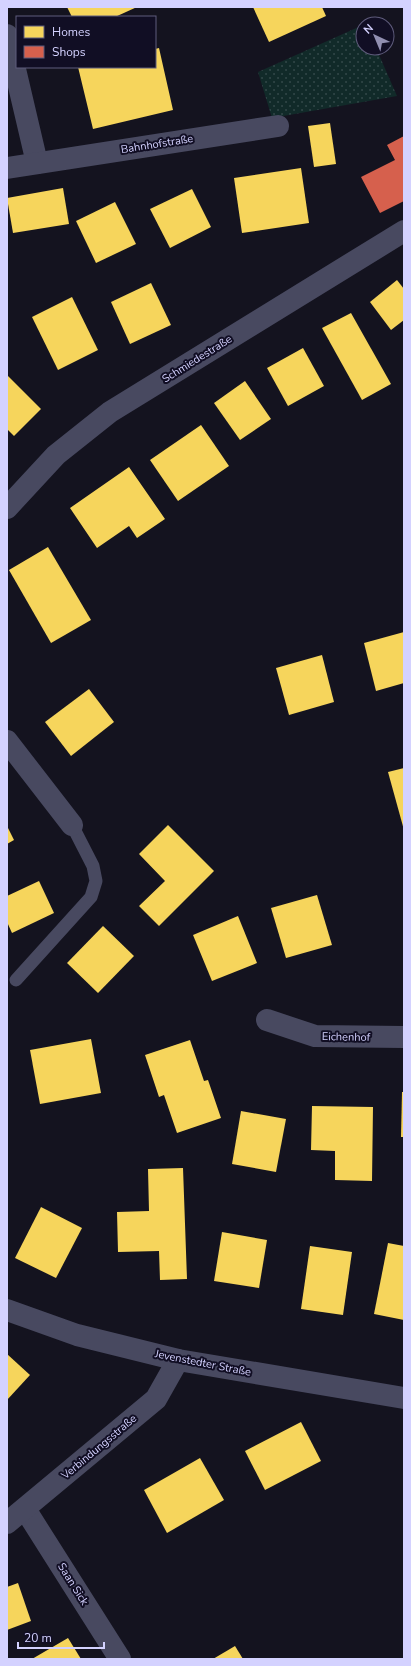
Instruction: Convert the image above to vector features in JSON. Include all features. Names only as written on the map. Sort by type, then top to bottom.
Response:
[{"type":"street","points":[[7,35],[37,163]]},
{"type":"street","name":"Bahnhofstraße","points":[[7,168],[278,126]]},
{"type":"street","name":"Schmiedestraße","points":[[7,508],[56,455],[110,412],[404,231]]},
{"type":"street","points":[[7,741],[72,825]]},
{"type":"street","name":"Eichenhof","points":[[267,1020],[315,1036],[404,1037]]},
{"type":"street","name":"Jevenstedter Straße","points":[[7,1310],[77,1335],[178,1360],[404,1398]]},
{"type":"street","name":"Verbindungsstraße","points":[[7,1523],[26,1509],[156,1399],[178,1360]]},
{"type":"street","name":"Saan Sick","points":[[26,1509],[120,1659]]},
{"type":"lane","points":[[16,980],[91,897],[96,881],[92,866],[72,825]]},
{"type":"green space","points":[[355,29],[355,56],[380,56],[397,96],[272,118],[258,72]]},
{"type":"building: Homes","points":[[67,7],[137,7],[117,16],[72,16]]},
{"type":"building: Homes","points":[[253,7],[322,7],[326,16],[269,42]]},
{"type":"building: Homes","points":[[159,48],[173,110],[93,129],[78,68],[156,68],[156,49]]},
{"type":"building: Homes","points":[[330,123],[336,164],[314,167],[308,126]]},
{"type":"building: Homes","points":[[301,168],[309,223],[242,233],[234,178]]},
{"type":"building: Homes","points":[[63,188],[69,224],[13,233],[7,198]]},
{"type":"building: Homes","points":[[192,189],[211,227],[170,248],[150,209]]},
{"type":"building: Homes","points":[[115,202],[136,244],[96,263],[76,221]]},
{"type":"building: Homes","points":[[397,280],[404,289],[404,320],[391,330],[370,302]]},
{"type":"building: Homes","points":[[151,283],[171,325],[130,344],[111,302]]},
{"type":"building: Homes","points":[[72,297],[98,350],[58,370],[32,317]]},
{"type":"building: Homes","points":[[351,313],[391,384],[362,400],[322,328]]},
{"type":"building: Homes","points":[[303,348],[324,386],[288,406],[267,368]]},
{"type":"building: Homes","points":[[7,375],[41,409],[14,436],[7,429]]},
{"type":"building: Homes","points":[[245,381],[271,419],[240,440],[214,403]]},
{"type":"building: Homes","points":[[201,425],[229,466],[178,501],[150,460]]},
{"type":"building: Homes","points":[[129,467],[165,519],[137,538],[129,526],[97,548],[70,508]]},
{"type":"building: Homes","points":[[48,547],[91,620],[51,643],[9,570]]},
{"type":"building: Homes","points":[[404,632],[404,683],[376,691],[364,643]]},
{"type":"building: Homes","points":[[322,655],[334,702],[289,715],[276,668]]},
{"type":"building: Homes","points":[[89,689],[114,722],[71,756],[45,722]]},
{"type":"building: Homes","points":[[404,768],[404,830],[388,772]]},
{"type":"building: Homes","points":[[168,825],[214,871],[159,926],[139,906],[165,881],[139,854]]},
{"type":"building: Homes","points":[[7,826],[14,840],[7,844]]},
{"type":"building: Homes","points":[[39,881],[54,913],[12,933],[7,922],[7,896]]},
{"type":"building: Homes","points":[[317,895],[332,945],[286,958],[271,908]]},
{"type":"building: Homes","points":[[238,916],[257,963],[212,981],[193,935]]},
{"type":"building: Homes","points":[[103,926],[134,956],[98,993],[67,963]]},
{"type":"building: Homes","points":[[91,1039],[101,1093],[40,1104],[30,1050]]},
{"type":"building: Homes","points":[[190,1040],[204,1081],[208,1080],[221,1118],[177,1133],[164,1095],[159,1097],[145,1055]]},
{"type":"building: Homes","points":[[402,1092],[404,1092],[404,1137],[401,1137]]},
{"type":"building: Homes","points":[[312,1106],[373,1107],[372,1181],[335,1180],[335,1151],[311,1150]]},
{"type":"building: Homes","points":[[241,1111],[286,1119],[276,1172],[232,1164]]},
{"type":"building: Homes","points":[[183,1168],[187,1279],[160,1280],[159,1251],[118,1252],[117,1212],[149,1211],[148,1169]]},
{"type":"building: Homes","points":[[41,1207],[82,1228],[56,1278],[15,1258]]},
{"type":"building: Homes","points":[[222,1232],[267,1240],[259,1288],[214,1281]]},
{"type":"building: Homes","points":[[388,1243],[404,1246],[404,1320],[374,1314]]},
{"type":"building: Homes","points":[[310,1246],[352,1252],[343,1315],[301,1309]]},
{"type":"building: Homes","points":[[7,1354],[30,1375],[7,1400]]},
{"type":"building: Homes","points":[[301,1422],[321,1461],[265,1490],[245,1451]]},
{"type":"building: Homes","points":[[200,1458],[224,1500],[167,1533],[144,1490]]},
{"type":"building: Homes","points":[[18,1583],[31,1621],[7,1630],[7,1587]]},
{"type":"building: Homes","points":[[68,1638],[81,1659],[32,1659]]},
{"type":"building: Homes","points":[[235,1646],[243,1659],[213,1659]]},
{"type":"building: Shops","points":[[404,136],[404,201],[380,213],[361,177],[395,160],[387,145]]}]
